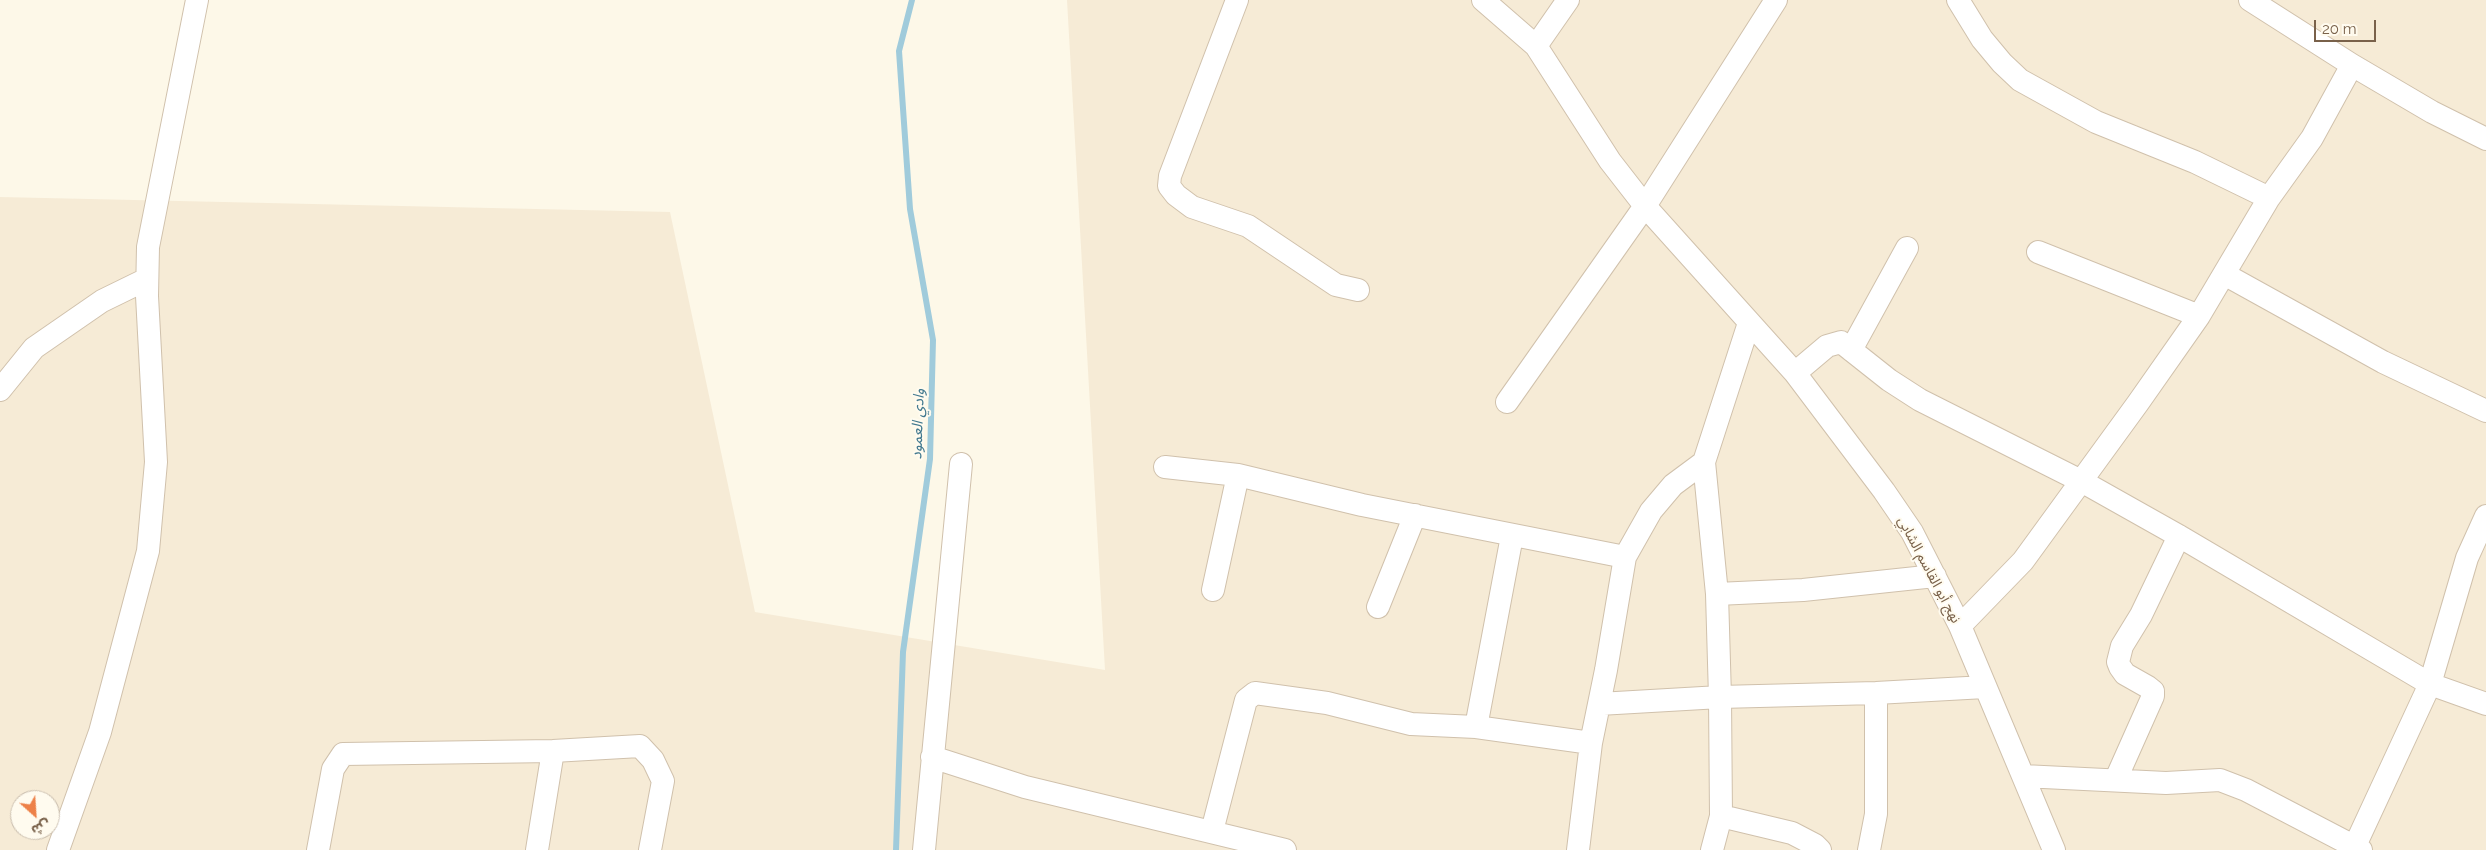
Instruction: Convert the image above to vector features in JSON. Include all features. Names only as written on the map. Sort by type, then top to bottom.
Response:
[{"type":"street","points":[[58,850],[100,732],[148,551],[156,462],[148,247],[197,0]]},
{"type":"street","points":[[1238,0],[1170,176],[1169,186],[1176,195],[1192,207],[1248,226],[1336,285],[1358,290]]},
{"type":"street","name":"نهج أبو القاسم الشابي","points":[[1483,0],[1536,46],[1610,160],[1645,206],[1795,373],[1884,491],[1912,532],[1960,626],[2054,850]]},
{"type":"street","points":[[1536,46],[1568,0]]},
{"type":"street","points":[[1507,402],[1645,206],[1776,0]]},
{"type":"street","points":[[1958,0],[1982,39],[2002,63],[2020,80],[2096,122],[2195,162],[2269,198]]},
{"type":"street","points":[[2250,0],[2352,65],[2432,112],[2486,139]]},
{"type":"street","points":[[1960,626],[2023,561],[2083,482],[2199,316],[2269,198],[2312,138],[2352,65]]},
{"type":"street","points":[[1851,350],[1907,248]]},
{"type":"street","points":[[2038,252],[2199,316]]},
{"type":"street","points":[[2224,274],[2382,362],[2486,411]]},
{"type":"street","points":[[0,390],[34,348],[102,302],[148,278]]},
{"type":"street","points":[[1712,850],[1721,816],[1720,697],[1716,594],[1704,462],[1749,323]]},
{"type":"street","points":[[1795,373],[1827,346],[1841,342],[1889,380],[1920,400],[2083,482],[2180,536],[2430,684],[2486,704]]},
{"type":"street","points":[[1578,850],[1591,743],[1625,557],[1651,511],[1673,485],[1704,462]]},
{"type":"street","points":[[924,850],[961,464]]},
{"type":"street","points":[[1165,467],[1238,474],[1362,505],[1625,557]]},
{"type":"street","points":[[1213,590],[1238,474]]},
{"type":"street","points":[[1378,607],[1415,515]]},
{"type":"street","points":[[2023,776],[2116,779],[2166,783],[2220,780],[2246,790],[2356,849],[2430,684],[2468,558],[2486,516]]},
{"type":"street","points":[[1476,727],[1512,536]]},
{"type":"street","points":[[2116,779],[2153,696],[2153,691],[2125,674],[2120,667],[2118,662],[2122,646],[2141,615],[2180,536]]},
{"type":"street","points":[[1716,594],[1803,590],[1935,576]]},
{"type":"street","points":[[1599,704],[1720,697],[1876,693],[1985,687]]},
{"type":"street","points":[[1212,831],[1246,700],[1255,693],[1327,703],[1411,724],[1476,727],[1591,743]]},
{"type":"street","points":[[1869,850],[1876,814],[1876,693]]},
{"type":"street","points":[[318,850],[333,769],[343,754],[552,752],[640,746],[653,760],[663,781],[650,850]]},
{"type":"street","points":[[536,850],[552,752]]},
{"type":"street","points":[[932,757],[1025,787],[1285,850]]},
{"type":"street","points":[[1721,816],[1792,832],[1815,844],[1820,850]]},
{"type":"shaded area","points":[[1067,0],[2486,0],[2486,850],[0,850],[0,197],[670,212],[755,612],[1105,670]]},
{"type":"waterway","name":"وادي العمود","points":[[896,850],[903,652],[930,459],[933,340],[910,209],[899,51],[912,0]]}]
